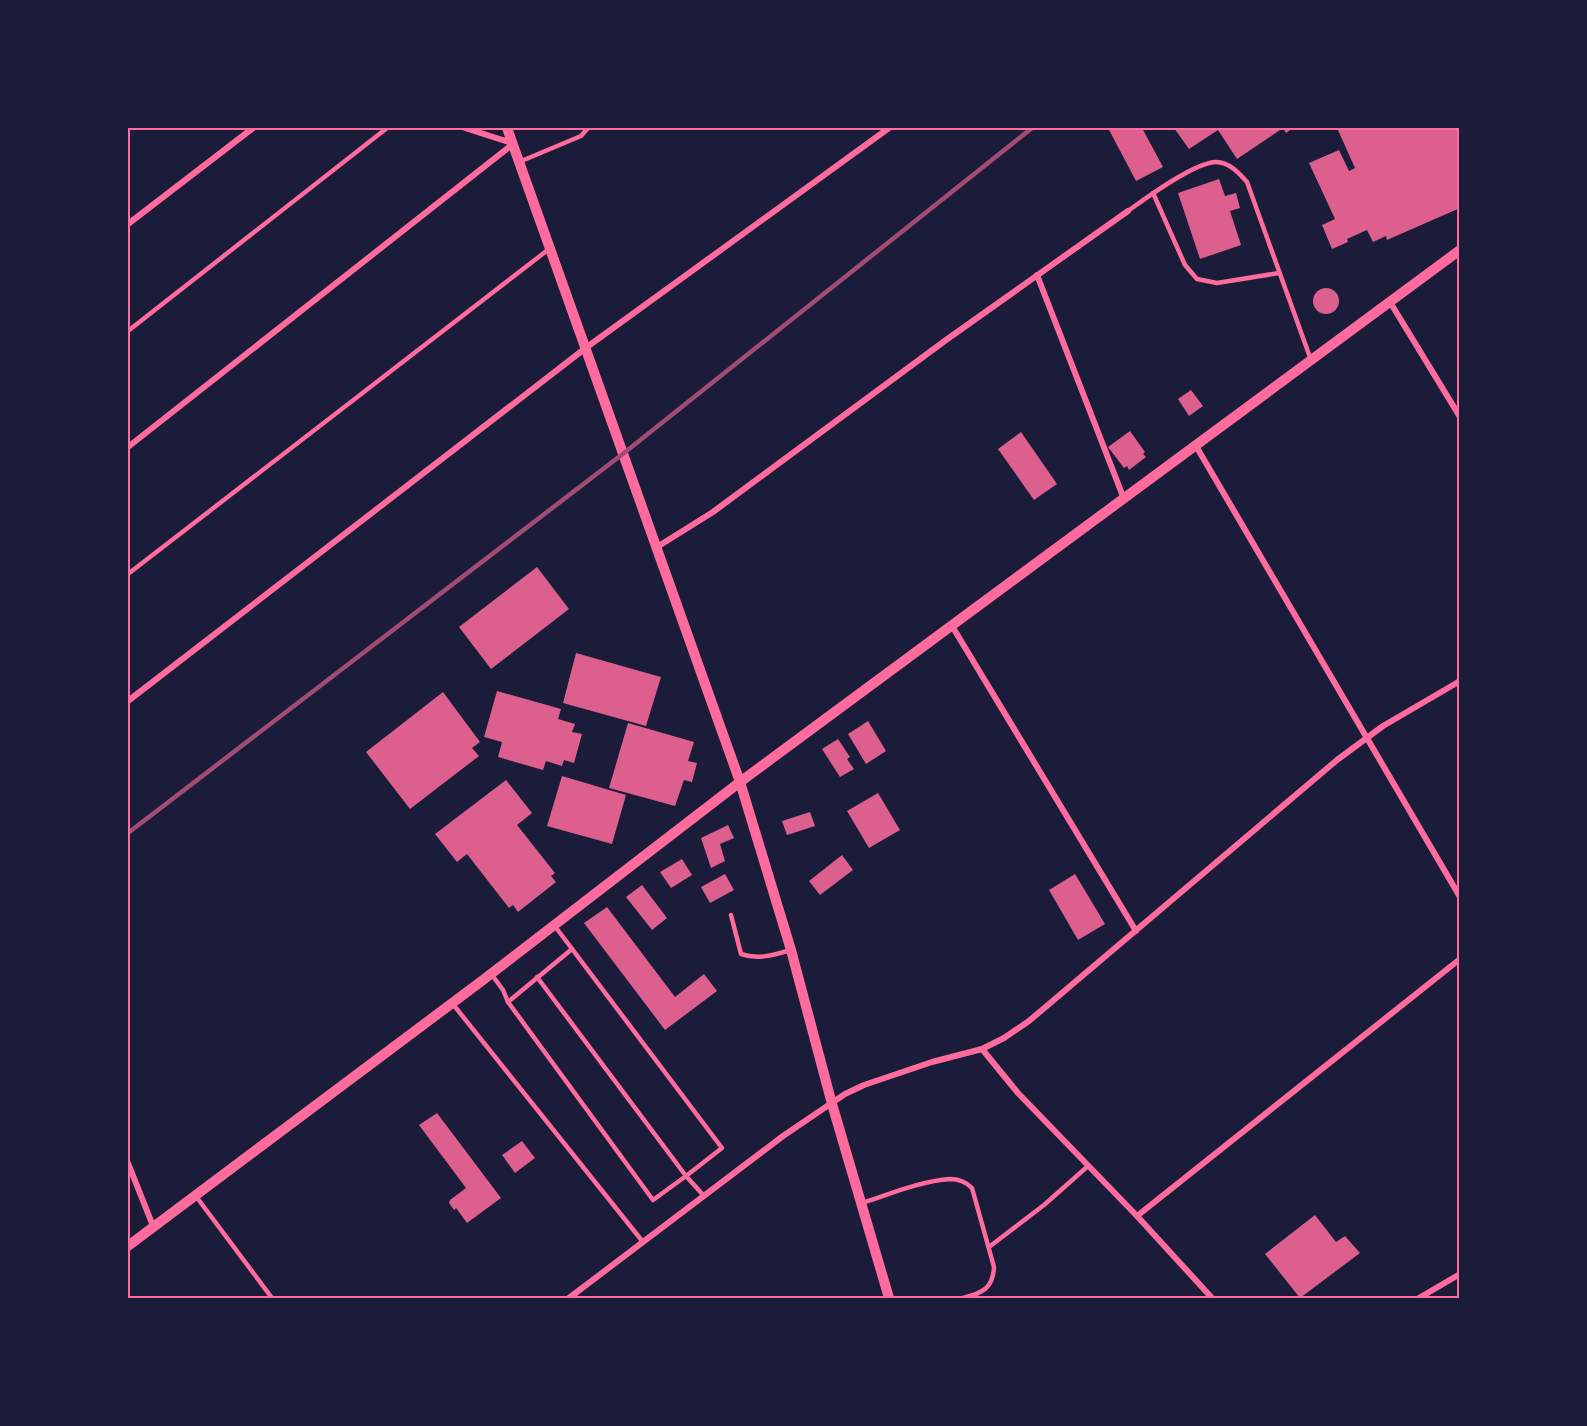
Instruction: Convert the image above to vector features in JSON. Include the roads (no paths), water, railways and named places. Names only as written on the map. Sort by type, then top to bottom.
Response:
[{"type":"street","points":[[128,224],[253,128]]},
{"type":"street","points":[[465,128],[513,144]]},
{"type":"street","points":[[507,128],[549,249],[587,347],[740,782],[791,950],[832,1104],[889,1299]]},
{"type":"street","points":[[128,701],[587,347],[889,128]]},
{"type":"street","points":[[128,447],[513,144]]},
{"type":"street","points":[[657,547],[713,512],[1128,211]]},
{"type":"street","points":[[128,1246],[491,974],[740,782],[1460,250]]},
{"type":"street","points":[[1037,275],[1124,499]]},
{"type":"street","points":[[1390,302],[1460,417]]},
{"type":"street","points":[[1196,446],[1460,897]]},
{"type":"street","points":[[952,626],[1136,931]]},
{"type":"street","points":[[569,1299],[783,1136],[845,1094],[864,1085],[932,1062],[982,1049],[1004,1038],[1029,1021],[1337,760],[1383,726],[1460,681]]},
{"type":"street","points":[[1137,1216],[1460,960]]},
{"type":"street","points":[[982,1049],[1018,1093],[1137,1216],[1212,1299]]},
{"type":"street","points":[[128,1163],[153,1226]]},
{"type":"street","points":[[1419,1299],[1460,1274]]},
{"type":"lane","points":[[128,331],[387,128]]},
{"type":"lane","points":[[519,162],[581,136],[588,128]]},
{"type":"lane","points":[[1128,211],[1153,193],[1204,165],[1216,162],[1228,165],[1247,182],[1311,360]]},
{"type":"lane","points":[[1153,193],[1185,265],[1197,279],[1217,283],[1279,273]]},
{"type":"lane","points":[[128,574],[549,249]]},
{"type":"lane","points":[[731,915],[741,954],[753,958],[767,957],[791,950]]},
{"type":"lane","points":[[491,974],[503,990],[508,1002],[653,1200],[686,1176],[722,1148],[554,926]]},
{"type":"lane","points":[[508,1002],[572,949]]},
{"type":"lane","points":[[537,977],[686,1176],[704,1196]]},
{"type":"lane","points":[[452,1003],[643,1242]]},
{"type":"lane","points":[[988,1247],[1044,1205],[1088,1166]]},
{"type":"lane","points":[[861,1203],[952,1179],[965,1182],[972,1188],[994,1267],[993,1278],[987,1288],[977,1295],[963,1299]]},
{"type":"lane","points":[[195,1195],[272,1299]]},
{"type":"railway","points":[[128,833],[624,453],[1032,128]]}]
